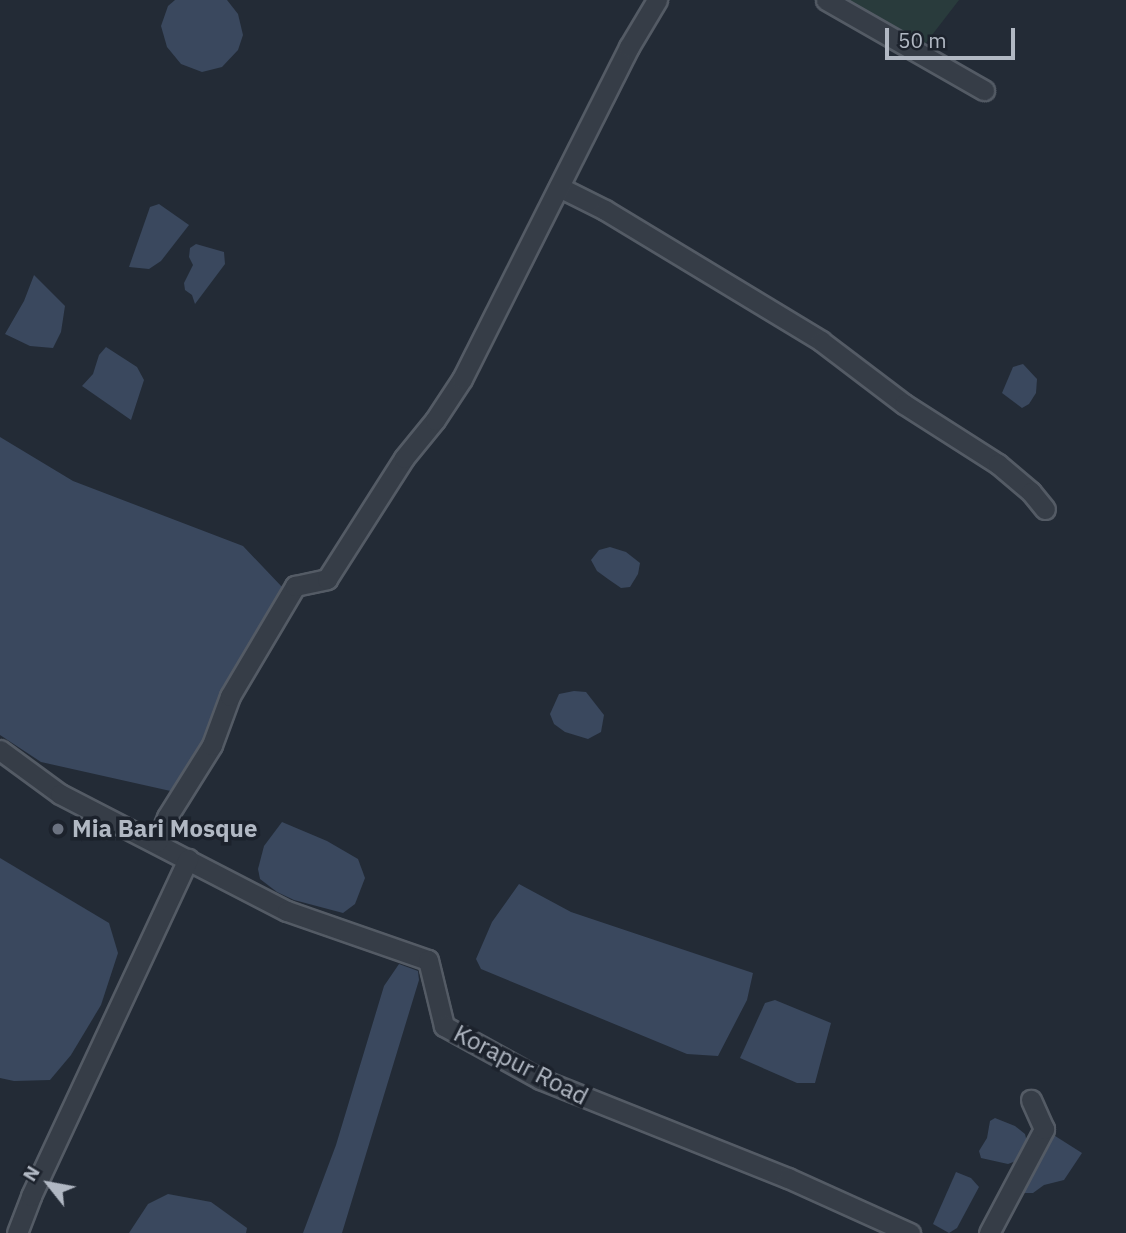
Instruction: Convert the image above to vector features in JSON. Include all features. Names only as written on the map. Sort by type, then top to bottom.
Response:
[{"type":"street","points":[[157,842],[167,817],[212,746],[230,695],[295,586],[327,579],[404,458],[435,420],[462,379],[629,47],[657,0]]},
{"type":"street","points":[[825,0],[984,90]]},
{"type":"street","points":[[559,187],[605,210],[821,341],[904,404],[998,464],[1031,492],[1045,509]]},
{"type":"street","name":"Korapur Road","points":[[0,750],[60,794],[287,911],[428,960],[443,1026],[540,1079],[788,1178],[910,1233]]},
{"type":"street","points":[[17,1233],[31,1196],[188,859]]},
{"type":"street","points":[[989,1233],[1044,1129],[1031,1100]]},
{"type":"shaded area","points":[[848,0],[959,0],[922,48]]},
{"type":"water","points":[[175,0],[227,0],[238,14],[243,35],[238,50],[222,67],[202,72],[181,64],[167,47],[161,26],[168,6]]},
{"type":"water","points":[[159,204],[189,225],[161,261],[149,269],[129,267],[150,207]]},
{"type":"water","points":[[196,244],[224,252],[225,264],[195,304],[192,295],[185,290],[184,283],[193,265],[189,257],[190,248]]},
{"type":"water","points":[[34,275],[65,306],[61,332],[53,348],[30,346],[5,334],[24,301]]},
{"type":"water","points":[[106,347],[137,367],[144,380],[131,420],[82,386],[93,374],[99,355]]},
{"type":"water","points":[[1023,364],[1037,379],[1036,393],[1029,404],[1022,408],[1002,393],[1013,367]]},
{"type":"water","points":[[0,437],[73,481],[243,546],[283,588],[251,640],[205,744],[175,792],[41,762],[0,735]]},
{"type":"water","points":[[610,547],[626,552],[640,563],[638,574],[630,587],[621,588],[597,571],[591,560],[599,550]]},
{"type":"water","points":[[586,692],[604,715],[601,732],[588,739],[565,732],[554,724],[550,714],[559,694]]},
{"type":"water","points":[[282,822],[327,841],[358,859],[365,878],[355,904],[343,913],[294,900],[277,892],[260,879],[258,869],[264,846]]},
{"type":"water","points":[[0,858],[109,923],[118,953],[101,1005],[71,1055],[50,1080],[14,1081],[0,1078]]},
{"type":"water","points":[[519,884],[571,912],[753,973],[747,1000],[718,1056],[687,1054],[481,969],[476,959],[492,922]]},
{"type":"water","points":[[399,964],[418,971],[419,980],[342,1233],[303,1233],[336,1145],[384,986]]},
{"type":"water","points":[[775,1000],[831,1023],[815,1083],[797,1083],[740,1058],[765,1003]]},
{"type":"water","points":[[995,1118],[1015,1126],[1025,1134],[1027,1142],[1021,1159],[1008,1164],[981,1158],[979,1151],[987,1138],[990,1121]]},
{"type":"water","points":[[1052,1134],[1082,1153],[1064,1180],[1044,1185],[1033,1193],[1021,1193]]},
{"type":"water","points":[[956,1172],[971,1178],[979,1187],[957,1228],[949,1233],[933,1224]]},
{"type":"water","points":[[168,1194],[211,1202],[247,1228],[246,1233],[129,1233],[148,1204]]},
{"type":"place","name":"Mia Bari Mosque","points":[[58,829]]}]
